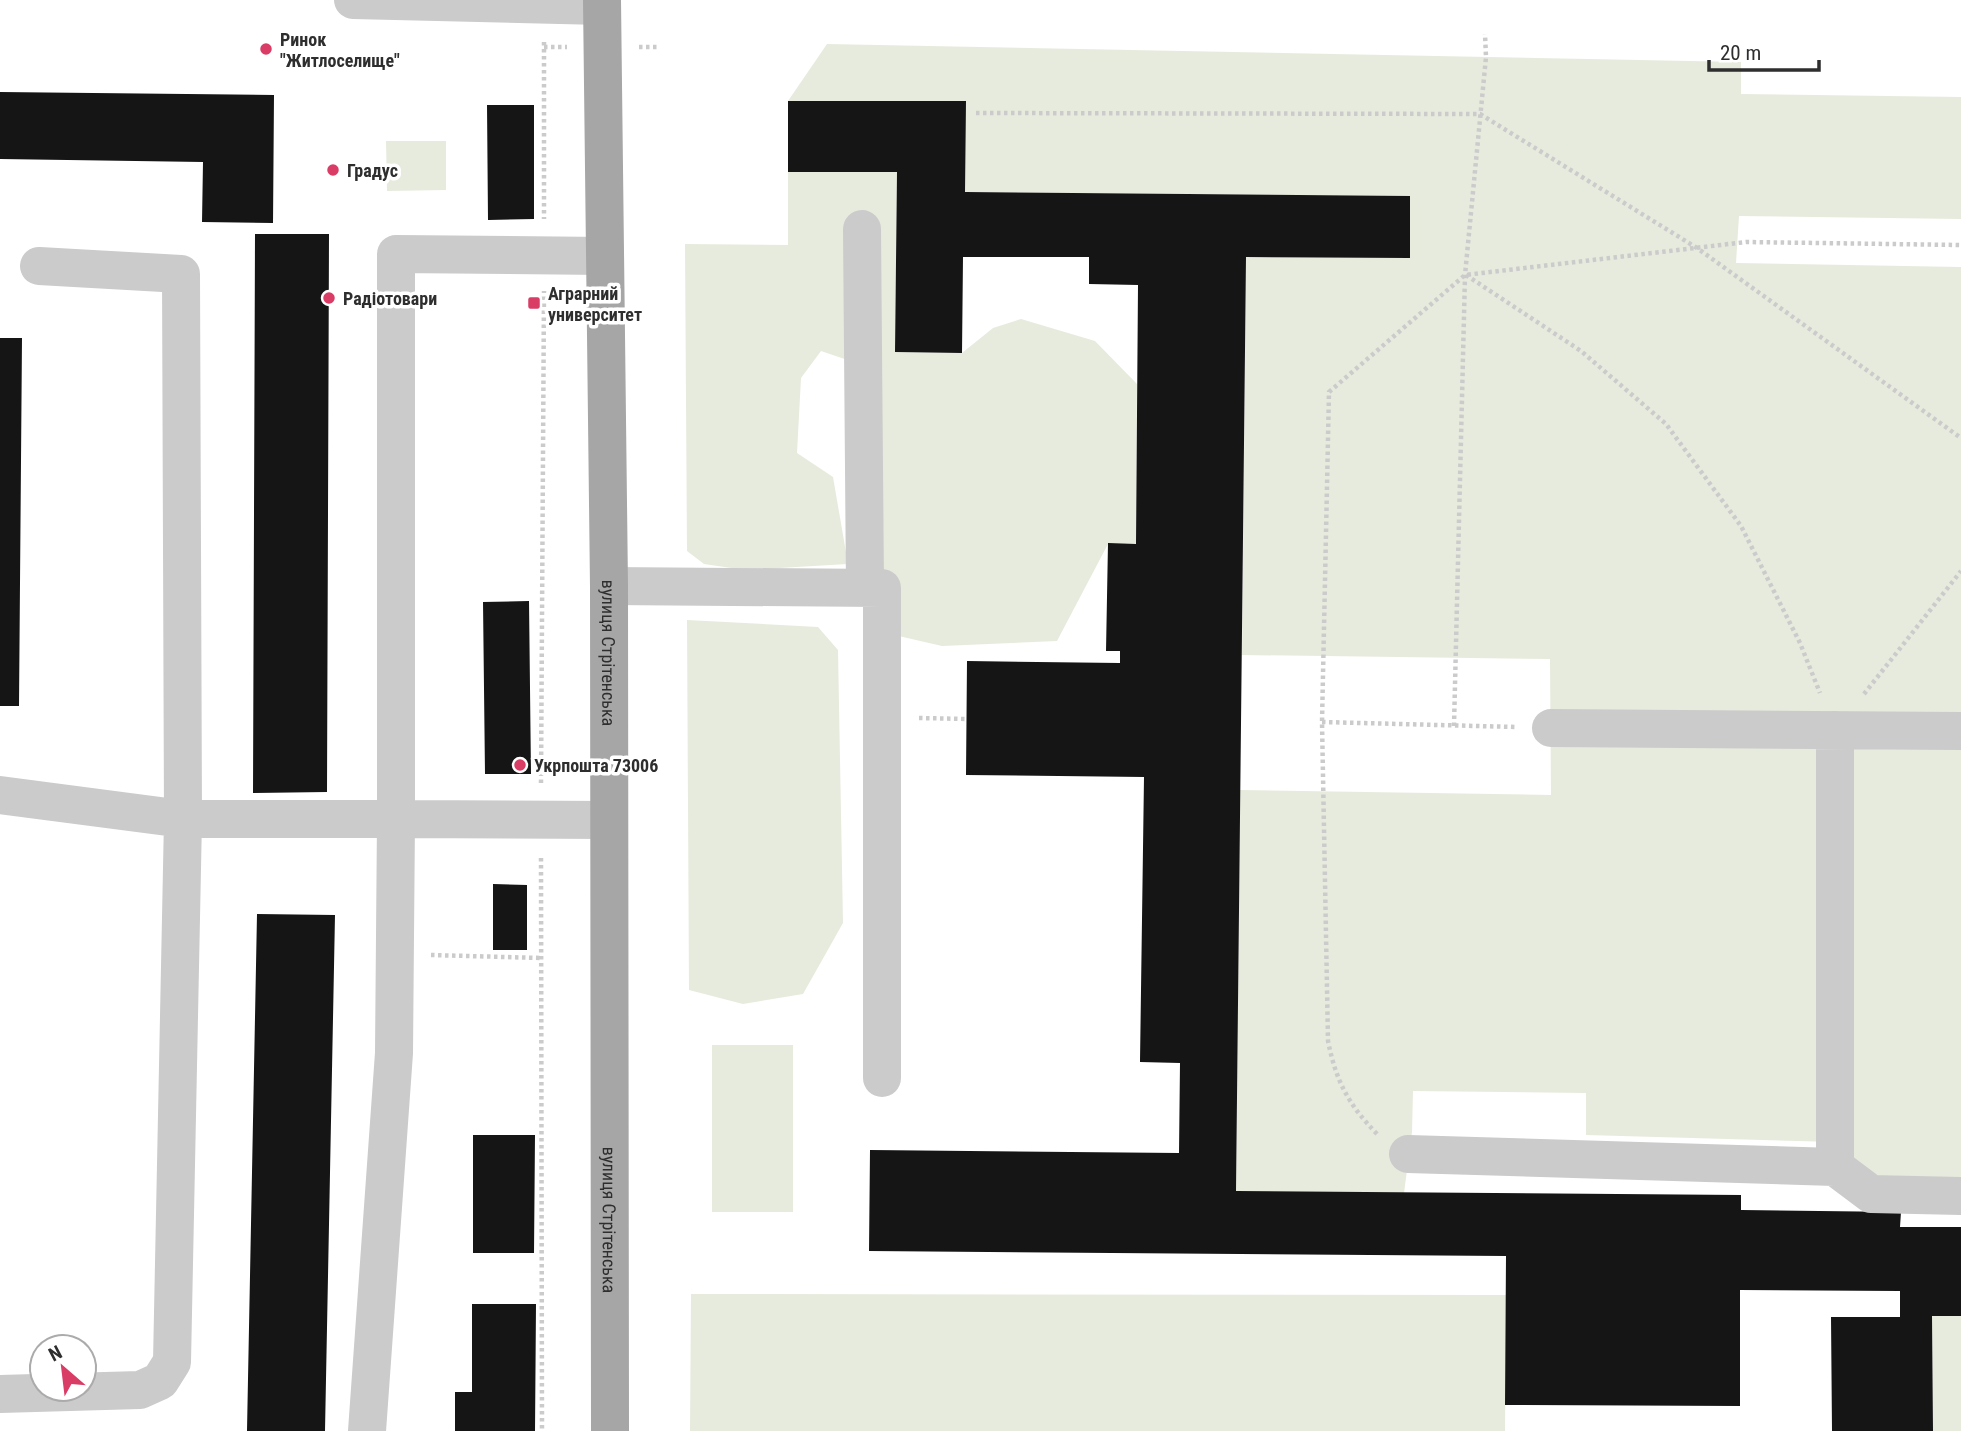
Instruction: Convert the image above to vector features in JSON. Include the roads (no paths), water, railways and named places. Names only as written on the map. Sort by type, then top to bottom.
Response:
[{"type":"main road","name":"вулиця Стрітенська","points":[[603,3],[609,586],[610,1431]]},
{"type":"street","points":[[353,0],[603,3]]},
{"type":"street","points":[[862,229],[865,587]]},
{"type":"street","points":[[367,1431],[394,1053],[396,254],[605,256]]},
{"type":"street","points":[[0,1394],[140,1390],[160,1381],[172,1362],[183,819],[181,274],[39,266]]},
{"type":"street","points":[[609,586],[882,587],[882,1078]]},
{"type":"street","points":[[1551,728],[1961,731]]},
{"type":"street","points":[[1835,730],[1835,1167]]},
{"type":"street","points":[[0,795],[183,819],[609,820]]},
{"type":"street","points":[[1408,1154],[1835,1167],[1871,1194],[1961,1196]]},
{"type":"place","name":"Ринок \"Житлоселище\"","points":[[266,49]]},
{"type":"place","name":"Градус","points":[[333,170]]},
{"type":"place","name":"Радіотовари","points":[[329,298]]},
{"type":"place","name":"Аграрний университет","points":[[534,303]]},
{"type":"place","name":"Укрпошта 73006","points":[[520,765]]}]
